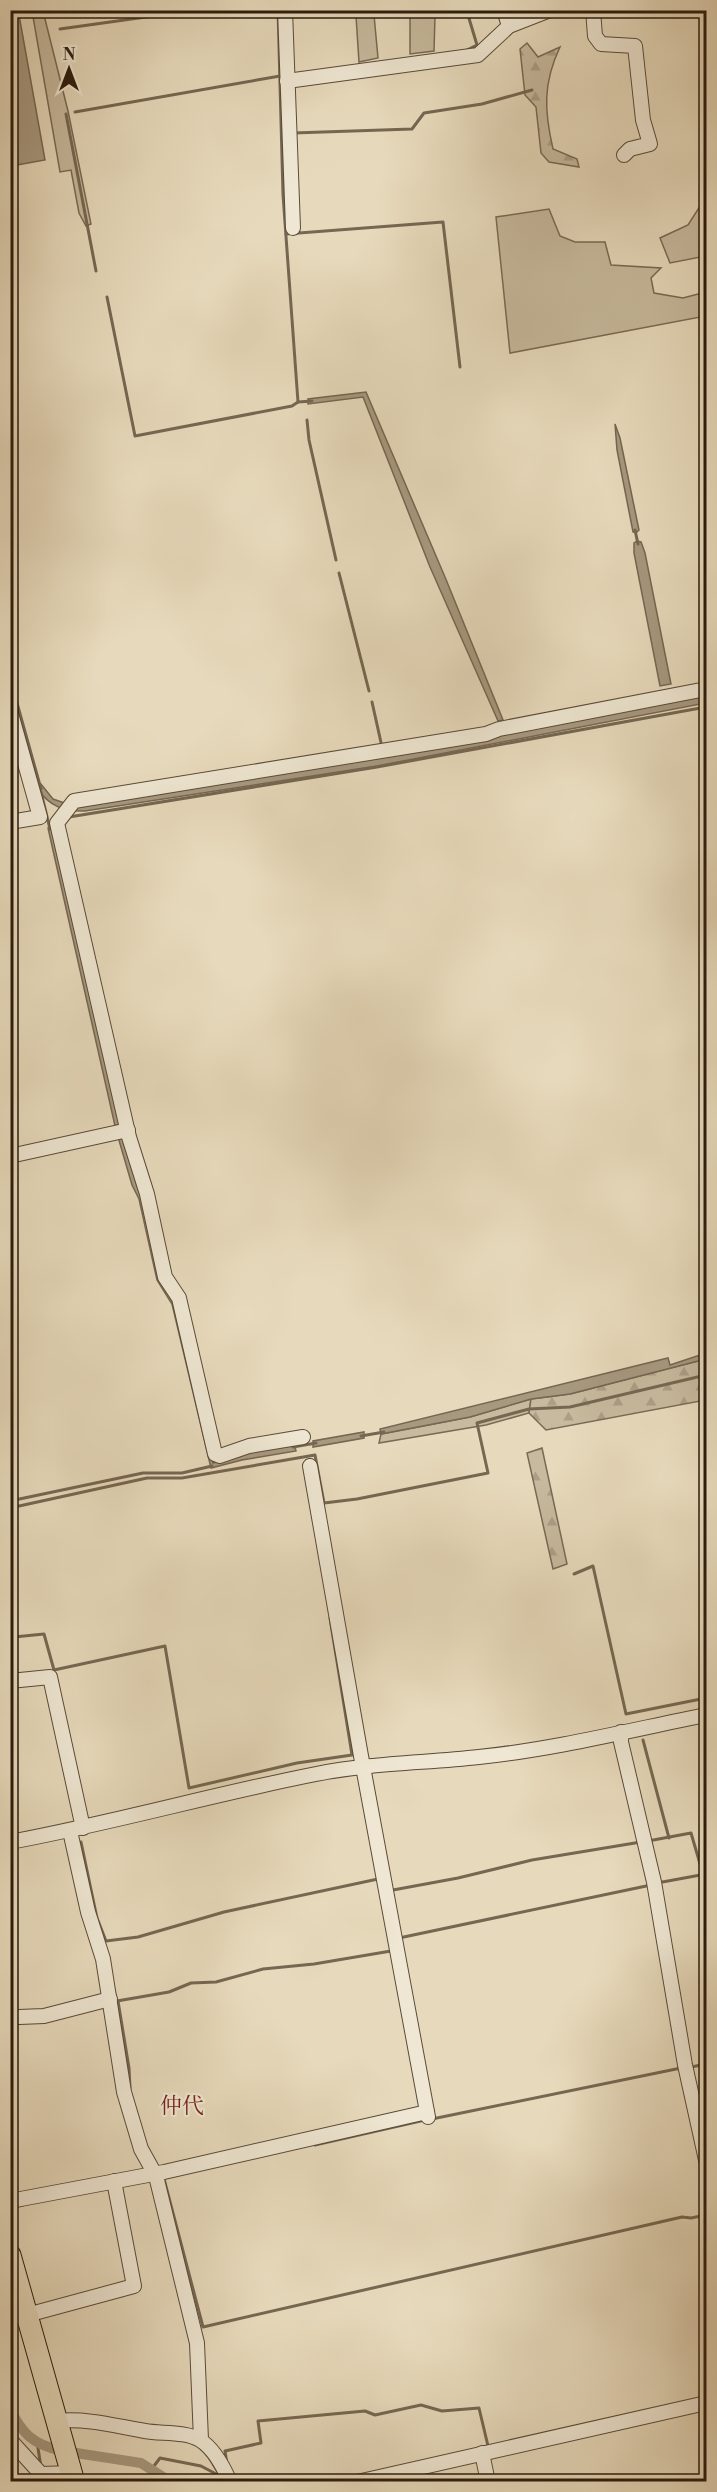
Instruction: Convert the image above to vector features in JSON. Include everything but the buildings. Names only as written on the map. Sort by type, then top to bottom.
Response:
[{"type":"highway","points":[[10,2255],[72,2477]]},
{"type":"street","points":[[285,10],[293,228]]},
{"type":"street","points":[[504,10],[509,26]]},
{"type":"street","points":[[287,81],[478,55],[509,26],[550,10]]},
{"type":"street","points":[[593,10],[595,36],[601,44],[635,46],[643,120],[650,144],[630,150],[624,155]]},
{"type":"street","points":[[303,1437],[249,1446],[220,1456],[215,1454],[179,1298],[165,1277],[147,1194],[122,1131],[57,823],[70,807],[486,734],[503,728],[651,701],[706,688]]},
{"type":"street","points":[[10,710],[17,756],[40,817],[10,822]]},
{"type":"street","points":[[10,1156],[122,1131]]},
{"type":"street","points":[[10,2201],[115,2185],[427,2114],[310,1466]]},
{"type":"street","points":[[10,1681],[46,1677],[76,1830],[88,1912],[103,1959],[126,2102],[141,2149],[158,2175],[197,2343],[201,2440]]},
{"type":"street","points":[[10,1842],[76,1830],[317,1774],[363,1766],[479,1757],[539,1749],[706,1715]]},
{"type":"street","points":[[621,1732],[621,1742],[655,1885],[686,2068],[706,2160]]},
{"type":"street","points":[[19,2017],[44,2016],[110,2002]]},
{"type":"street","points":[[27,2315],[134,2286],[115,2185]]},
{"type":"street","points":[[357,2481],[706,2403]]},
{"type":"street","points":[[57,2421],[90,2420],[145,2432],[189,2436],[201,2440],[230,2481]]},
{"type":"street","points":[[10,2440],[44,2474],[72,2477]]},
{"type":"street","points":[[482,2453],[488,2481]]},
{"type":"green space","points":[[32,11],[43,11],[68,111],[91,224],[86,226],[79,213],[71,170],[60,172]]},
{"type":"green space","points":[[374,15],[378,58],[359,62],[356,16]]},
{"type":"green space","points":[[435,16],[434,51],[410,54],[410,17]]},
{"type":"green space","points":[[527,43],[538,57],[560,47],[554,60],[548,85],[548,122],[553,149],[577,159],[579,167],[549,162],[541,153],[536,107],[525,95],[520,49]]},
{"type":"green space","points":[[704,200],[706,201],[706,256],[670,263],[660,238],[688,225]]},
{"type":"green space","points":[[549,209],[560,236],[575,242],[605,242],[611,265],[661,268],[651,278],[654,293],[683,298],[706,292],[706,316],[510,353],[496,217]]},
{"type":"green space","points":[[706,1359],[706,1400],[546,1430],[529,1413],[531,1399],[570,1394]]},
{"type":"green space","points":[[531,1399],[529,1413],[486,1425],[379,1443],[381,1434],[470,1417]]},
{"type":"green space","points":[[542,1448],[567,1564],[553,1569],[527,1453]]},
{"type":"shaded area","points":[[10,11],[19,15],[45,160],[11,166]]},
{"type":"shaded area","points":[[366,392],[503,720],[498,721],[430,567],[363,397],[308,404],[308,399]]},
{"type":"shaded area","points":[[615,424],[639,530],[636,533],[633,532],[617,450]]},
{"type":"shaded area","points":[[641,542],[645,553],[671,684],[660,686],[634,553],[634,543]]},
{"type":"shaded area","points":[[706,692],[706,703],[377,766],[85,811],[58,807],[37,788],[41,784],[53,799],[73,806]]},
{"type":"shaded area","points":[[53,827],[121,1125],[115,1126],[48,828]]},
{"type":"shaded area","points":[[124,1135],[175,1302],[213,1463],[294,1443],[296,1451],[211,1468],[172,1304],[157,1280],[139,1199],[132,1185],[118,1137]]},
{"type":"shaded area","points":[[706,1353],[706,1359],[570,1394],[531,1399],[470,1417],[381,1434],[380,1429],[668,1358],[670,1365]]},
{"type":"shaded area","points":[[364,1432],[364,1438],[313,1447],[313,1441]]},
{"type":"waterway","points":[[60,29],[196,10]]},
{"type":"waterway","points":[[278,10],[283,195],[298,402],[312,401]]},
{"type":"waterway","points":[[297,12],[437,10]]},
{"type":"waterway","points":[[464,10],[468,15],[477,45],[467,50]]},
{"type":"waterway","points":[[75,112],[280,76]]},
{"type":"waterway","points":[[293,133],[412,129],[424,113],[482,104],[532,90]]},
{"type":"waterway","points":[[66,114],[96,271]]},
{"type":"waterway","points":[[286,234],[443,222],[460,367]]},
{"type":"waterway","points":[[107,297],[135,436],[292,406],[298,402]]},
{"type":"waterway","points":[[307,420],[309,440],[336,560]]},
{"type":"waterway","points":[[635,530],[638,544]]},
{"type":"waterway","points":[[339,573],[369,691]]},
{"type":"waterway","points":[[10,678],[41,789]]},
{"type":"waterway","points":[[372,702],[382,747]]},
{"type":"waterway","points":[[69,817],[377,767],[706,707]]},
{"type":"waterway","points":[[41,792],[50,829]]},
{"type":"waterway","points":[[10,1508],[147,1478],[182,1478],[315,1455],[324,1503],[357,1499],[488,1473],[477,1423],[529,1409],[570,1407],[706,1375]]},
{"type":"waterway","points":[[361,1436],[384,1432]]},
{"type":"waterway","points":[[293,1447],[316,1443]]},
{"type":"waterway","points":[[10,1501],[143,1473],[182,1473],[212,1466]]},
{"type":"waterway","points":[[574,1574],[593,1566],[626,1714],[706,1698]]},
{"type":"waterway","points":[[51,1673],[54,1670],[165,1646],[189,1788],[297,1763],[352,1755],[330,1618]]},
{"type":"waterway","points":[[10,1630],[14,1637],[44,1634],[54,1670]]},
{"type":"waterway","points":[[643,1740],[669,1838]]},
{"type":"waterway","points":[[648,1841],[691,1833],[703,1874]]},
{"type":"waterway","points":[[81,1842],[97,1918],[106,1941],[138,1937],[224,1912],[378,1879]]},
{"type":"waterway","points":[[393,1890],[458,1878],[532,1860],[641,1842]]},
{"type":"waterway","points":[[657,1883],[706,1874]]},
{"type":"waterway","points":[[399,1938],[651,1885]]},
{"type":"waterway","points":[[117,2001],[169,1992],[191,1983],[216,1982],[263,1969],[314,1964],[391,1951],[391,1949]]},
{"type":"waterway","points":[[118,2001],[130,2088]]},
{"type":"waterway","points":[[691,2067],[706,2064]]},
{"type":"waterway","points":[[432,2119],[681,2068]]},
{"type":"waterway","points":[[315,2145],[425,2120]]},
{"type":"waterway","points":[[163,2175],[203,2327],[682,2217],[706,2215]]},
{"type":"waterway","points":[[10,2208],[23,2205]]},
{"type":"waterway","points":[[227,2464],[225,2451],[261,2443],[258,2421],[365,2411],[375,2415],[421,2405],[442,2411],[479,2408],[488,2446]]},
{"type":"waterway","points":[[10,2409],[29,2437],[42,2445],[60,2450]]},
{"type":"waterway","points":[[37,2442],[41,2467]]},
{"type":"waterway","points":[[76,2453],[141,2463],[171,2482]]},
{"type":"waterway","points":[[151,2470],[160,2458],[201,2466],[218,2475]]},
{"type":"district","name":"仲代","points":[[182,2105]]}]
